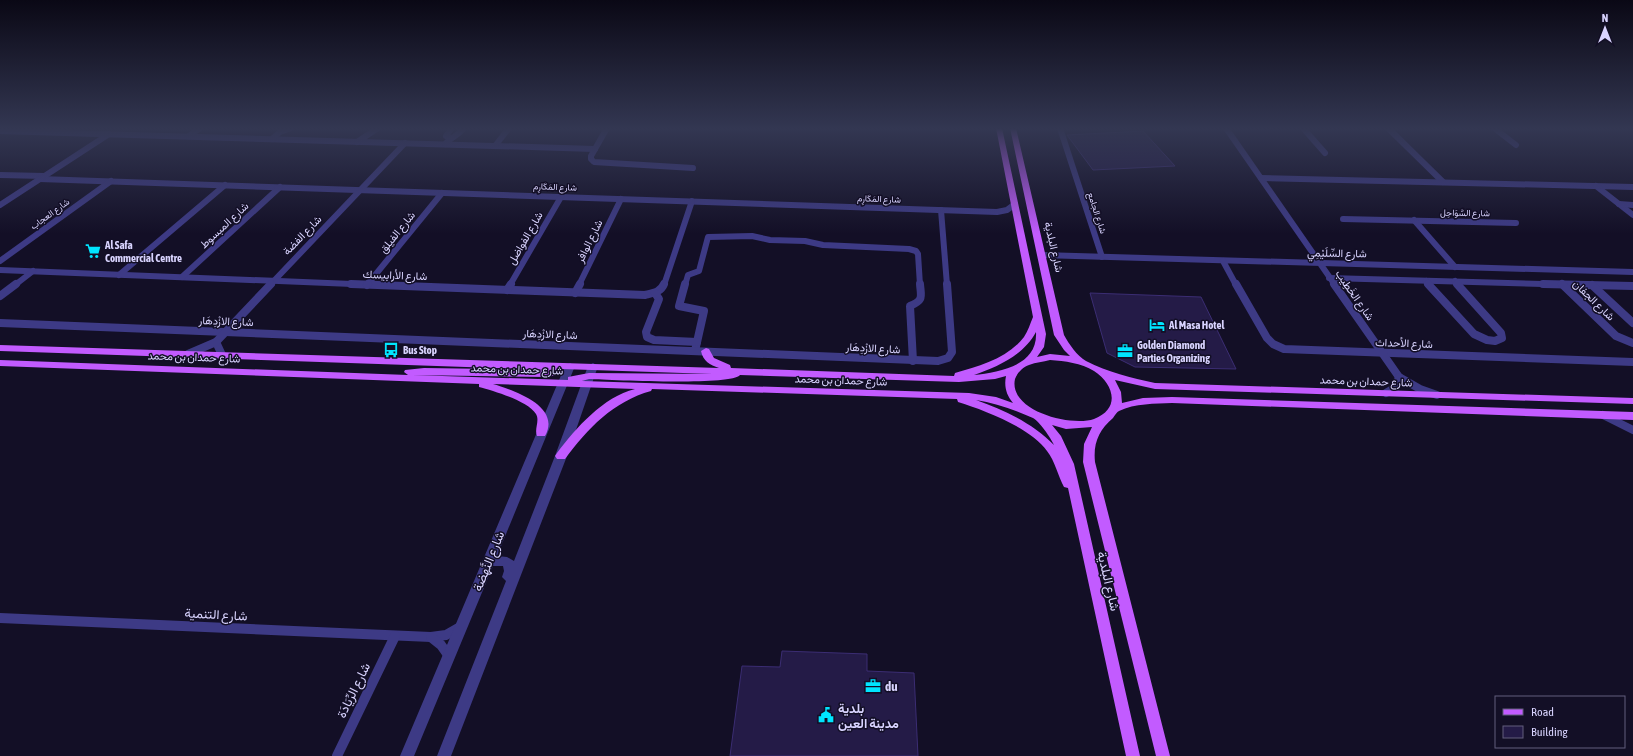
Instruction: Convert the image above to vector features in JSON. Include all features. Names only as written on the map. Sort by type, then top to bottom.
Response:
[{"type":"main road","points":[[1006,163],[1041,341],[1039,347],[1030,360]]},
{"type":"main road","name":"شارع البلدية","points":[[1021,163],[1059,335],[1067,348],[1084,363]]},
{"type":"main road","points":[[942,377],[974,371],[993,364],[1025,342],[1032,332],[1037,316]]},
{"type":"main road","name":"شارع حمدان بن محمد","points":[[0,348],[570,366],[589,375],[688,386],[983,397],[1006,403],[1036,417]]},
{"type":"main road","points":[[706,351],[707,357],[714,363],[744,371]]},
{"type":"main road","points":[[1045,357],[1061,357],[1084,363],[1100,371],[1111,382],[1117,394],[1117,402],[1114,409],[1104,419],[1081,426],[1068,426],[1036,417],[1020,406],[1012,396],[1009,386],[1011,377],[1016,369],[1030,360],[1045,357]]},
{"type":"main road","name":"شارع حمدان بن محمد","points":[[0,362],[462,380],[563,382],[589,375]]},
{"type":"main road","points":[[389,376],[404,372],[424,371],[548,374],[556,372],[557,370],[554,365]]},
{"type":"main road","name":"شارع حمدان بن محمد","points":[[744,371],[985,378],[1016,369]]},
{"type":"main road","points":[[589,375],[708,378],[734,375],[744,371]]},
{"type":"main road","name":"شارع حمدان بن محمد","points":[[1100,371],[1129,381],[1155,386],[1633,401]]},
{"type":"main road","points":[[462,380],[498,388],[535,407],[541,413],[542,417],[541,433]]},
{"type":"main road","points":[[561,456],[582,430],[622,397],[632,392],[644,389],[688,386]]},
{"type":"main road","points":[[931,394],[972,402],[986,407],[1031,432],[1051,447],[1075,499]]},
{"type":"main road","points":[[1114,409],[1143,401],[1172,400],[1633,416]]},
{"type":"main road","name":"شارع البلدية","points":[[1036,417],[1056,436],[1066,456],[1133,756]]},
{"type":"main road","name":"شارع البلدية","points":[[1104,419],[1096,428],[1088,444],[1089,462],[1163,756]]},
{"type":"street","points":[[0,205],[62,163]]},
{"type":"street","name":"شارع الفضة","points":[[188,354],[216,342],[386,163]]},
{"type":"street","points":[[602,163],[693,168]]},
{"type":"street","name":"شارع الجامع","points":[[1071,163],[1102,257]]},
{"type":"street","name":"شارع الخَطِيب","points":[[1251,163],[1399,377],[1420,389],[1437,395]]},
{"type":"street","points":[[1425,163],[1444,182]]},
{"type":"street","name":"شارع المَكَارِم","points":[[0,175],[111,181],[997,212],[1007,210],[1015,204]]},
{"type":"street","points":[[1261,178],[1633,187]]},
{"type":"street","name":"شارع العجاب","points":[[0,261],[111,181]]},
{"type":"street","points":[[119,275],[225,185]]},
{"type":"street","points":[[1596,186],[1633,215]]},
{"type":"street","name":"شارع المبسوط","points":[[182,277],[280,187]]},
{"type":"street","name":"شارع الفيلق","points":[[367,285],[442,193]]},
{"type":"street","name":"شارع الفواضل","points":[[507,290],[561,197]]},
{"type":"street","name":"شارع الوافر","points":[[574,293],[621,199]]},
{"type":"street","points":[[692,201],[663,287],[655,293],[659,299],[646,332],[647,337],[654,340],[697,342]]},
{"type":"street","points":[[1619,204],[1633,205]]},
{"type":"street","name":"شارع الازْدِهَار","points":[[0,323],[706,351],[913,361],[944,360],[951,355],[952,352],[941,210]]},
{"type":"street","name":"شارع المَكَارِم","points":[[997,212],[1011,216],[1018,220]]},
{"type":"street","name":"شارع السَّوَاحِل","points":[[1343,219],[1516,223]]},
{"type":"street","points":[[1414,220],[1455,267]]},
{"type":"street","points":[[695,351],[704,311],[701,309],[682,308],[679,305],[688,275],[699,270],[707,239],[710,236],[752,236],[770,240],[805,241],[823,245],[915,250],[918,254],[922,298],[919,302],[910,306],[913,361]]},
{"type":"street","name":"شارع السِّلَيْمِي","points":[[1041,256],[1633,272]]},
{"type":"street","name":"شارع الأحداث","points":[[1223,261],[1267,338],[1273,344],[1289,350],[1633,362]]},
{"type":"street","points":[[1491,268],[1505,283]]},
{"type":"street","name":"شارع الأرابيسك","points":[[0,270],[640,296],[655,293]]},
{"type":"street","points":[[0,296],[33,272]]},
{"type":"street","points":[[1329,278],[1633,286]]},
{"type":"street","points":[[1426,281],[1474,334],[1487,340],[1495,341],[1502,338],[1501,333],[1455,281]]},
{"type":"street","name":"شارع الجفان","points":[[1562,284],[1616,336],[1633,343]]},
{"type":"street","name":"شارع الجفان","points":[[1592,285],[1633,323]]},
{"type":"street","points":[[216,342],[222,355]]},
{"type":"street","name":"شارع النَّهضة","points":[[407,756],[570,366]]},
{"type":"street","points":[[444,756],[489,637],[561,456],[589,375]]},
{"type":"street","points":[[1386,393],[1398,385],[1399,377]]},
{"type":"street","points":[[1603,415],[1633,430]]},
{"type":"street","points":[[489,561],[504,560],[511,565],[511,569],[491,618],[489,637]]},
{"type":"street","name":"شارع التنمية","points":[[0,618],[431,637],[446,635],[460,627]]},
{"type":"street","name":"شارع الرِّيَادَة","points":[[337,756],[395,636]]},
{"type":"street","points":[[431,637],[441,645],[448,655]]},
{"type":"building","points":[[1088,163],[1173,163],[1175,166],[1093,170]]},
{"type":"building","name":"Al Masa Hotel","points":[[1090,293],[1201,297],[1236,369],[1135,367],[1107,353]]},
{"type":"building","name":"بلدية مدينة العين","points":[[782,651],[867,654],[867,671],[914,673],[918,756],[730,756],[742,666],[780,667]]},
{"type":"place","name":"Al Safa Commercial Centre","points":[[93,251]]},
{"type":"place","name":"Al Masa Hotel","points":[[1157,325]]},
{"type":"place","name":"Bus Stop","points":[[391,350]]},
{"type":"place","name":"Golden Diamond Parties Organizing","points":[[1125,351]]},
{"type":"place","name":"du","points":[[873,686]]},
{"type":"place","name":"بلدية مدينة العين","points":[[826,715]]}]
